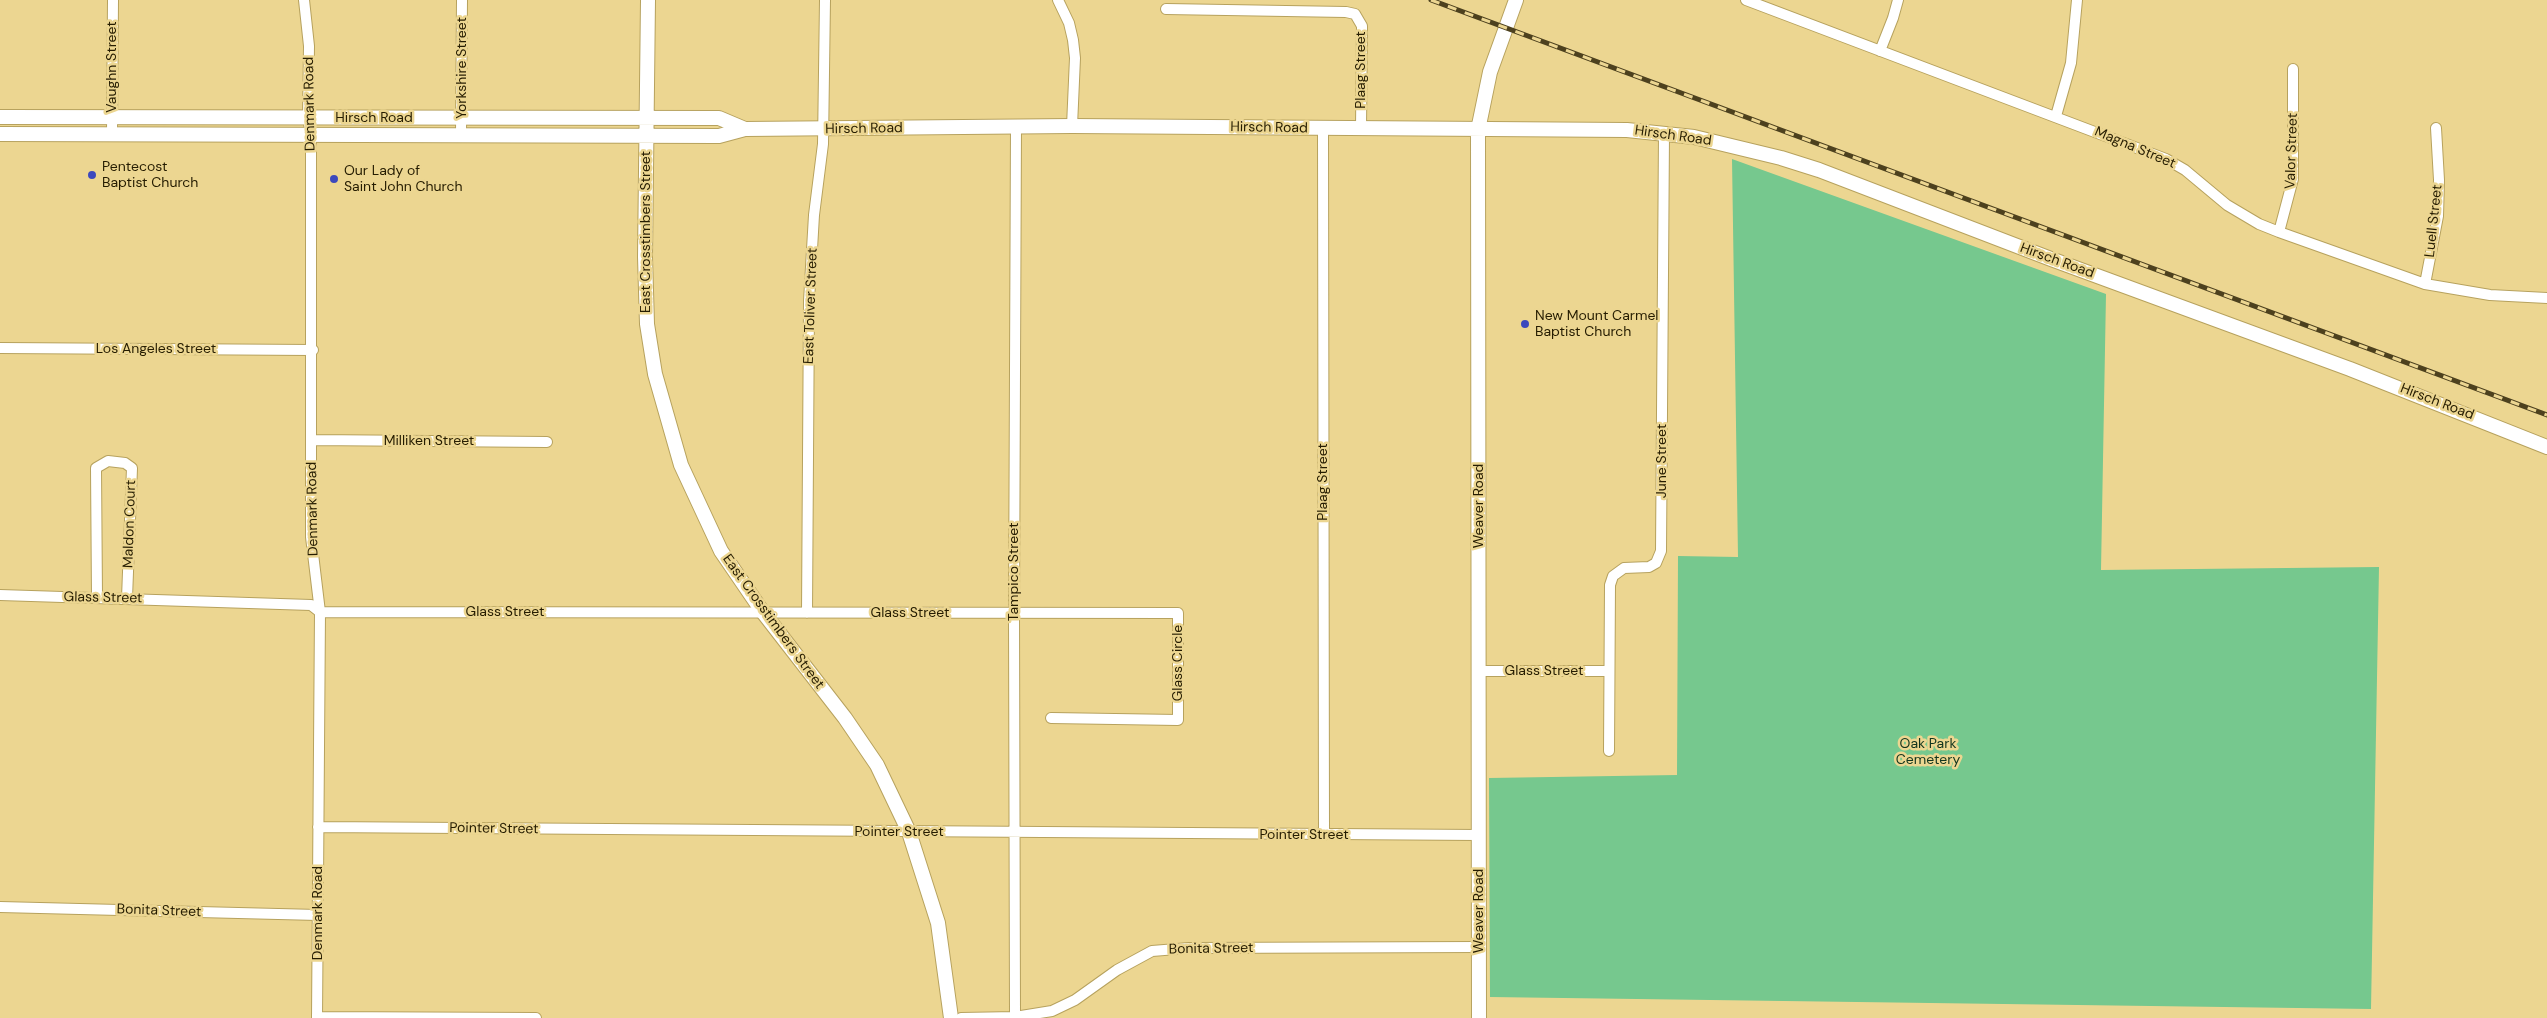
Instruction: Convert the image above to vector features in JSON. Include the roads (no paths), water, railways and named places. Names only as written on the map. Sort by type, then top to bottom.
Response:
[{"type":"main road","name":"East Crosstimbers Street","points":[[648,0],[646,136],[647,324],[655,374],[681,465],[721,551],[762,612],[845,718],[877,765],[909,832],[938,923],[951,1018]]},
{"type":"main road","name":"Weaver Road","points":[[1479,1018],[1478,130],[1490,72],[1516,0]]},
{"type":"main road","name":"Hirsch Road","points":[[0,117],[719,118],[745,129]]},
{"type":"main road","name":"Hirsch Road","points":[[0,134],[719,136],[745,129],[823,130],[1072,126],[1627,130],[1694,137],[1819,170],[2051,259],[2350,368],[2547,447]]},
{"type":"street","name":"Vaughn Street","points":[[112,134],[113,0]]},
{"type":"street","name":"Denmark Road","points":[[304,0],[309,46],[308,118],[311,135],[311,536],[320,612],[318,1018]]},
{"type":"street","name":"Yorkshire Street","points":[[461,135],[462,0]]},
{"type":"street","name":"East Toliver Street","points":[[807,613],[810,301],[814,215],[823,130],[825,0]]},
{"type":"street","points":[[1058,0],[1069,23],[1073,40],[1075,58],[1072,126]]},
{"type":"street","name":"Magna Street","points":[[1746,0],[2166,159],[2191,175],[2227,206],[2259,224],[2279,232],[2425,284],[2490,295],[2547,298]]},
{"type":"street","points":[[1880,51],[1898,0]]},
{"type":"street","points":[[2056,116],[2071,63],[2077,0]]},
{"type":"street","name":"Plaag Street","points":[[1166,9],[1346,12],[1355,14],[1362,26],[1361,128]]},
{"type":"street","name":"Valor Street","points":[[2279,232],[2293,179],[2293,68]]},
{"type":"street","name":"Tampico Street","points":[[1015,1017],[1016,126]]},
{"type":"street","name":"Luell Street","points":[[2425,284],[2438,216],[2439,180],[2436,128]]},
{"type":"street","name":"Plaag Street","points":[[1322,129],[1324,835]]},
{"type":"street","name":"June Street","points":[[1609,751],[1610,585],[1613,576],[1624,568],[1649,567],[1656,563],[1661,551],[1664,134]]},
{"type":"street","name":"Los Angeles Street","points":[[0,348],[312,350]]},
{"type":"street","name":"Milliken Street","points":[[312,440],[547,442]]},
{"type":"street","name":"Maldon Court","points":[[97,597],[96,468],[108,461],[125,463],[132,468],[127,598]]},
{"type":"street","name":"Glass Street","points":[[0,595],[311,605],[320,612],[1014,613]]},
{"type":"street","name":"Glass Circle","points":[[1014,613],[1178,612],[1178,720],[1051,718]]},
{"type":"street","name":"Glass Street","points":[[1479,670],[1609,671]]},
{"type":"street","name":"Pointer Street","points":[[318,827],[1479,835]]},
{"type":"street","name":"Bonita Street","points":[[0,907],[318,915]]},
{"type":"street","name":"Bonita Street","points":[[961,1018],[1015,1017],[1052,1011],[1075,1000],[1117,970],[1152,951],[1189,948],[1479,947]]},
{"type":"street","points":[[318,1018],[536,1018]]},
{"type":"railway","points":[[1431,0],[2547,415]]},
{"type":"place","name":"Pentecost Baptist Church","points":[[92,175]]},
{"type":"place","name":"Our Lady of Saint John Church","points":[[334,179]]},
{"type":"place","name":"New Mount Carmel Baptist Church","points":[[1525,324]]},
{"type":"park label","name":"Oak Park Cemetery","points":[[1928,752]]}]
